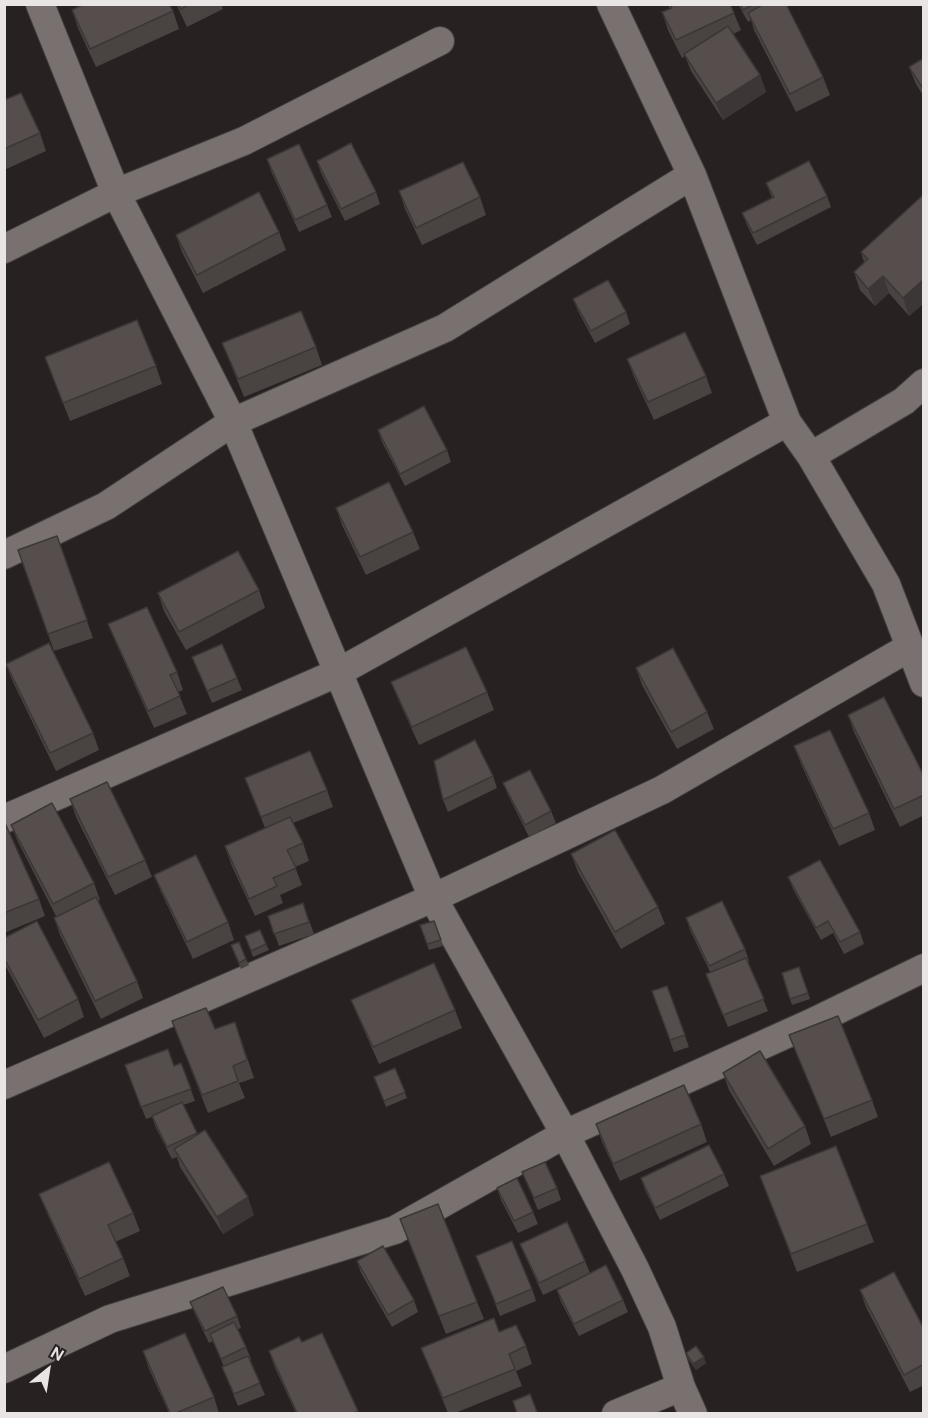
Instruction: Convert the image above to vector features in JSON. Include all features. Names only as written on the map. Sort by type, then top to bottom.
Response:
[{"type":"street","points":[[40,4],[116,193],[233,422],[433,898],[565,1134],[662,1327],[681,1387],[693,1413]]},
{"type":"street","points":[[611,4],[692,175],[787,422],[811,456],[886,584],[924,682]]},
{"type":"street","points":[[4,249],[116,193],[244,141],[440,41]]},
{"type":"street","points":[[4,555],[106,506],[233,422],[445,328],[692,175]]},
{"type":"street","points":[[811,456],[904,401],[924,383]]},
{"type":"street","points":[[4,819],[337,673],[787,422]]},
{"type":"street","points":[[4,1085],[433,898],[662,790],[910,647]]},
{"type":"street","points":[[4,1369],[110,1319],[395,1230],[565,1134],[810,1023],[924,968]]},
{"type":"street","points":[[616,1413],[681,1387]]},
{"type":"building","points":[[84,4],[169,4],[173,11],[90,49],[72,10]]},
{"type":"building","points":[[178,4],[190,4],[181,9]]},
{"type":"building","points":[[670,4],[730,4],[734,13],[676,40],[662,12],[672,8]]},
{"type":"building","points":[[740,4],[754,4],[743,10]]},
{"type":"building","points":[[764,4],[786,4],[823,77],[790,94],[748,13]]},
{"type":"building","points":[[728,26],[760,75],[716,103],[684,54]]},
{"type":"building","points":[[924,58],[924,90],[909,67]]},
{"type":"building","points":[[21,93],[40,133],[4,149],[4,100]]},
{"type":"building","points":[[351,143],[376,192],[341,209],[317,161]]},
{"type":"building","points":[[299,144],[327,205],[295,220],[267,159]]},
{"type":"building","points":[[809,161],[827,196],[753,233],[742,213],[774,197],[766,183]]},
{"type":"building","points":[[463,162],[480,197],[416,228],[399,191]]},
{"type":"building","points":[[259,192],[279,232],[197,275],[176,235]]},
{"type":"building","points":[[923,195],[924,279],[903,298],[883,276],[868,289],[854,272],[868,259],[861,252]]},
{"type":"building","points":[[608,280],[626,312],[591,331],[573,299]]},
{"type":"building","points":[[301,311],[316,347],[238,379],[222,343]]},
{"type":"building","points":[[137,320],[156,366],[63,403],[45,357]]},
{"type":"building","points":[[685,332],[706,376],[648,402],[627,359]]},
{"type":"building","points":[[424,406],[447,450],[400,474],[378,430]]},
{"type":"building","points":[[389,482],[413,532],[360,557],[336,508]]},
{"type":"building","points":[[57,536],[87,620],[48,634],[18,550]]},
{"type":"building","points":[[238,551],[259,590],[179,632],[158,593]]},
{"type":"building","points":[[147,607],[177,672],[170,675],[180,696],[148,711],[108,624]]},
{"type":"building","points":[[49,643],[93,733],[50,753],[6,664]]},
{"type":"building","points":[[222,644],[237,678],[207,691],[192,657]]},
{"type":"building","points":[[466,647],[487,692],[412,727],[391,682]]},
{"type":"building","points":[[673,648],[707,712],[671,732],[636,668]]},
{"type":"building","points":[[884,697],[924,776],[924,795],[894,809],[848,715]]},
{"type":"building","points":[[830,730],[869,813],[833,829],[794,746]]},
{"type":"building","points":[[475,740],[493,776],[443,800],[434,761]]},
{"type":"building","points":[[310,751],[327,790],[261,817],[245,778]]},
{"type":"building","points":[[530,770],[551,811],[525,825],[503,783]]},
{"type":"building","points":[[107,782],[145,860],[108,877],[70,799]]},
{"type":"building","points":[[52,803],[94,883],[53,904],[11,825]]},
{"type":"building","points":[[290,817],[303,843],[287,850],[296,868],[273,878],[277,886],[249,899],[225,846]]},
{"type":"building","points":[[4,823],[39,899],[4,913]]},
{"type":"building","points":[[615,830],[658,907],[615,932],[571,854]]},
{"type":"building","points":[[196,855],[228,922],[187,942],[154,875]]},
{"type":"building","points":[[820,860],[860,932],[840,942],[828,921],[816,928],[788,877]]},
{"type":"building","points":[[96,897],[137,981],[95,1001],[54,918]]},
{"type":"building","points":[[722,901],[745,949],[709,966],[686,918]]},
{"type":"building","points":[[303,903],[309,922],[274,934],[268,916]]},
{"type":"building","points":[[37,921],[78,999],[38,1020],[4,958],[4,938]]},
{"type":"building","points":[[434,921],[441,940],[427,944],[420,925]]},
{"type":"building","points":[[260,930],[266,944],[251,951],[245,936]]},
{"type":"building","points":[[239,942],[246,959],[239,963],[231,945]]},
{"type":"building","points":[[746,958],[764,999],[723,1015],[706,974]]},
{"type":"building","points":[[434,963],[455,1010],[373,1047],[351,1000]]},
{"type":"building","points":[[799,967],[808,993],[790,999],[782,973]]},
{"type":"building","points":[[667,986],[685,1035],[670,1040],[652,991]]},
{"type":"building","points":[[206,1008],[215,1029],[235,1022],[247,1060],[233,1066],[238,1081],[202,1095],[172,1021]]},
{"type":"building","points":[[838,1016],[872,1100],[824,1119],[789,1035]]},
{"type":"building","points":[[168,1049],[174,1066],[181,1063],[191,1089],[141,1107],[125,1065]]},
{"type":"building","points":[[760,1051],[805,1126],[768,1149],[723,1073]]},
{"type":"building","points":[[395,1068],[405,1092],[384,1101],[374,1077]]},
{"type":"building","points":[[684,1085],[701,1124],[613,1164],[596,1124]]},
{"type":"building","points":[[182,1102],[197,1133],[167,1147],[152,1116]]},
{"type":"building","points":[[205,1130],[248,1197],[217,1217],[174,1149]]},
{"type":"building","points":[[709,1145],[724,1174],[655,1208],[641,1178]]},
{"type":"building","points":[[836,1146],[867,1224],[791,1254],[760,1176]]},
{"type":"building","points":[[109,1162],[133,1213],[108,1225],[123,1258],[79,1279],[39,1194]]},
{"type":"building","points":[[545,1162],[557,1188],[534,1198],[522,1172]]},
{"type":"building","points":[[517,1178],[533,1212],[514,1221],[497,1188]]},
{"type":"building","points":[[438,1204],[477,1302],[439,1316],[400,1219]]},
{"type":"building","points":[[567,1222],[585,1261],[539,1283],[520,1244]]},
{"type":"building","points":[[512,1241],[532,1289],[496,1304],[476,1256]]},
{"type":"building","points":[[383,1246],[414,1300],[388,1315],[357,1261]]},
{"type":"building","points":[[606,1265],[623,1300],[574,1324],[557,1290]]},
{"type":"building","points":[[894,1272],[924,1329],[924,1364],[904,1375],[860,1290]]},
{"type":"building","points":[[223,1287],[237,1316],[205,1331],[190,1302]]},
{"type":"building","points":[[494,1318],[499,1332],[516,1325],[526,1346],[509,1354],[515,1369],[443,1398],[421,1348]]},
{"type":"building","points":[[234,1322],[246,1347],[221,1359],[210,1334]]},
{"type":"building","points":[[185,1333],[214,1397],[176,1413],[170,1413],[143,1351]]},
{"type":"building","points":[[322,1333],[358,1411],[353,1413],[297,1413],[269,1351],[299,1337],[302,1342]]},
{"type":"building","points":[[696,1346],[704,1357],[693,1364],[686,1353]]},
{"type":"building","points":[[248,1356],[260,1383],[234,1394],[222,1367]]},
{"type":"building","points":[[530,1394],[537,1412],[517,1413],[513,1401]]}]
